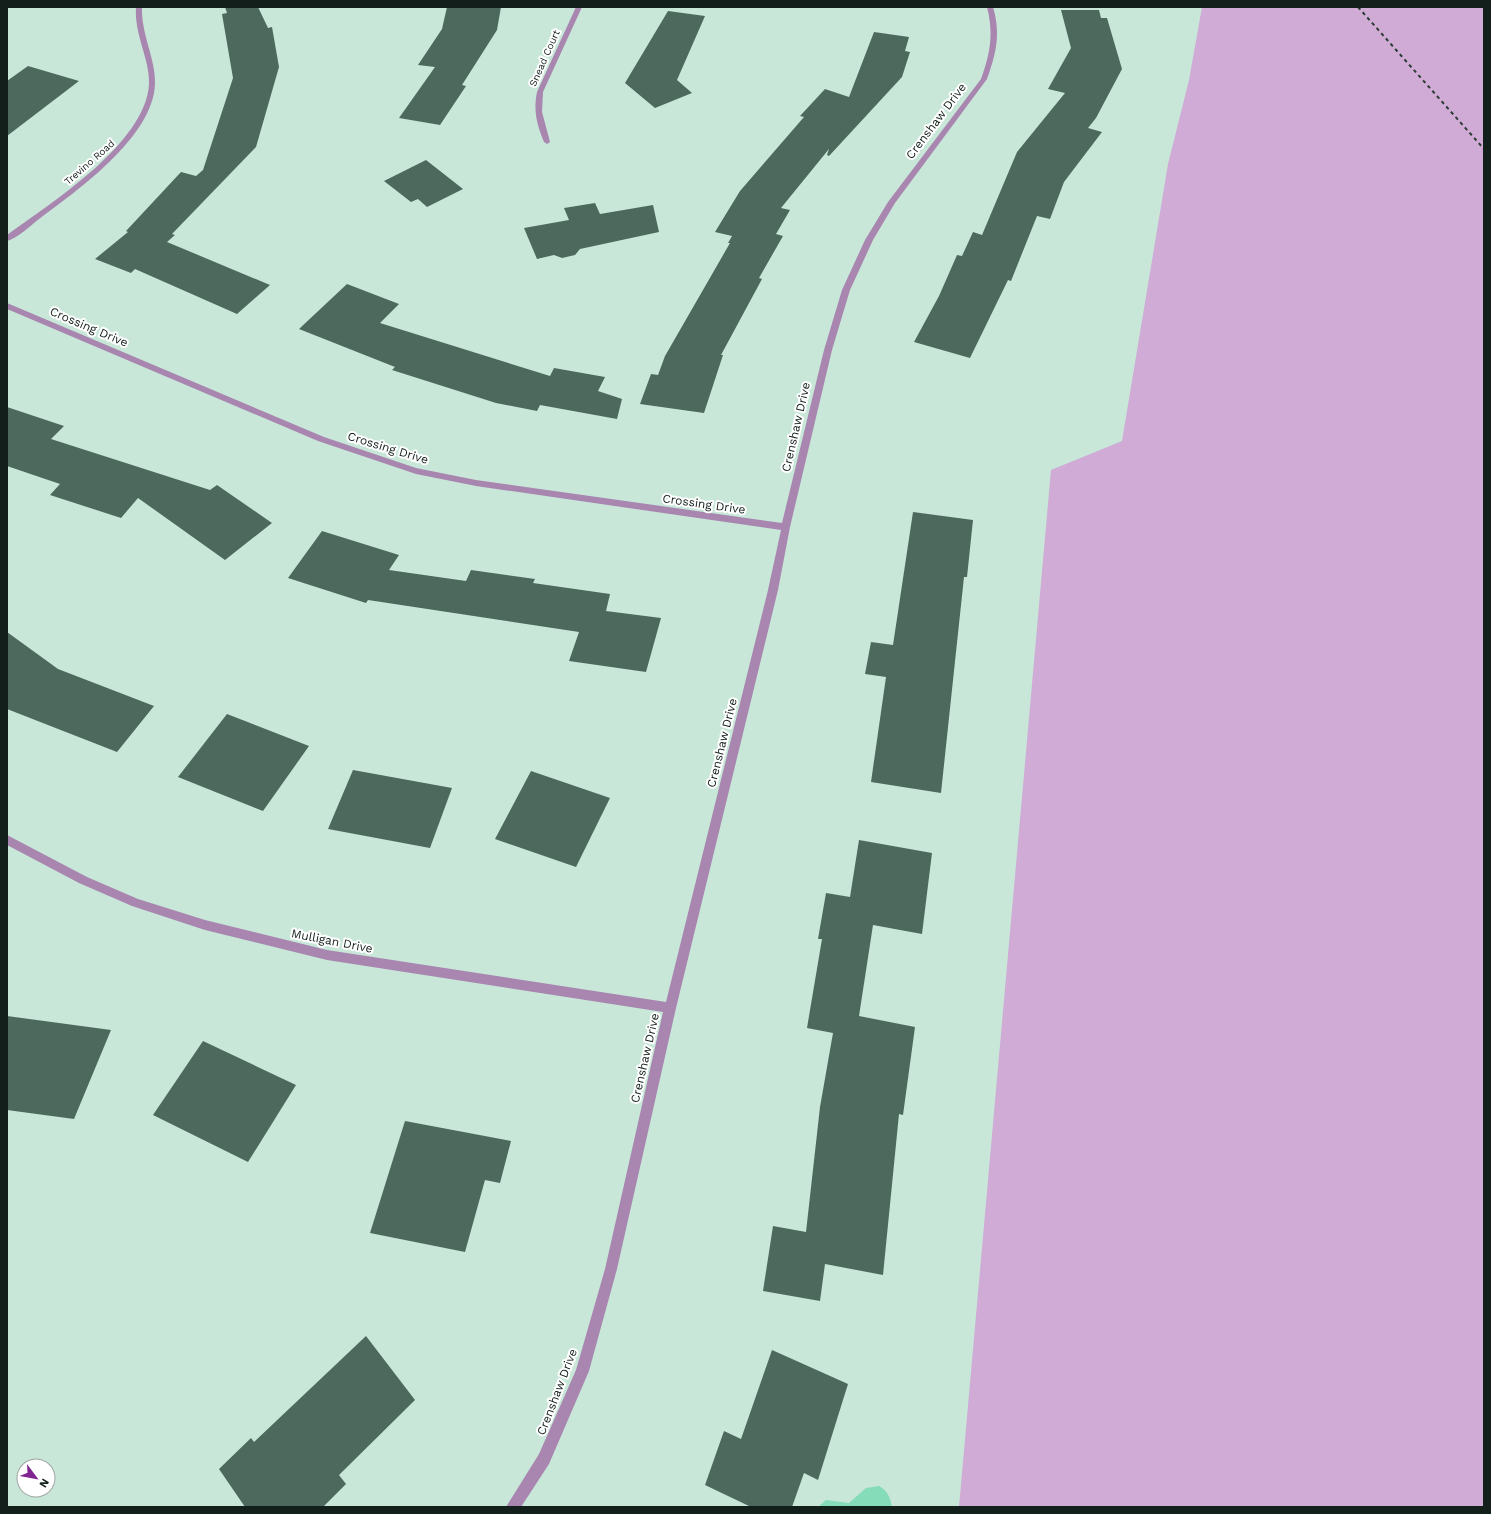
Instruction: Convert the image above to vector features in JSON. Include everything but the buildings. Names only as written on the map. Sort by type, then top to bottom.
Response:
[{"type":"street","name":"Trevino Road","points":[[7,238],[93,174],[123,146],[141,121],[149,100],[152,86],[151,74],[139,25],[139,7]]},
{"type":"street","name":"Snead Court","points":[[548,142],[538,119],[537,105],[540,92],[579,7]]},
{"type":"street","name":"Crenshaw Drive","points":[[513,1507],[544,1459],[582,1371],[611,1269],[670,1008],[773,590],[786,527],[828,350],[846,290],[869,240],[892,202],[984,79],[992,57],[994,40],[994,21],[990,7]]},
{"type":"street","name":"Crossing Drive","points":[[7,306],[321,438],[366,456],[416,471],[535,492],[786,527]]},
{"type":"street","name":"Mulligan Drive","points":[[7,840],[103,889],[136,903],[205,925],[327,955],[670,1008]]},
{"type":"shaded area","points":[[1202,7],[1484,7],[1484,1507],[959,1507],[1051,470],[1122,441],[1168,164],[1189,80]]},
{"type":"shaded area","points":[[879,1486],[885,1490],[892,1507],[818,1507],[826,1500],[849,1503],[866,1488]]},
{"type":"railway","points":[[1358,7],[1484,149]]}]
